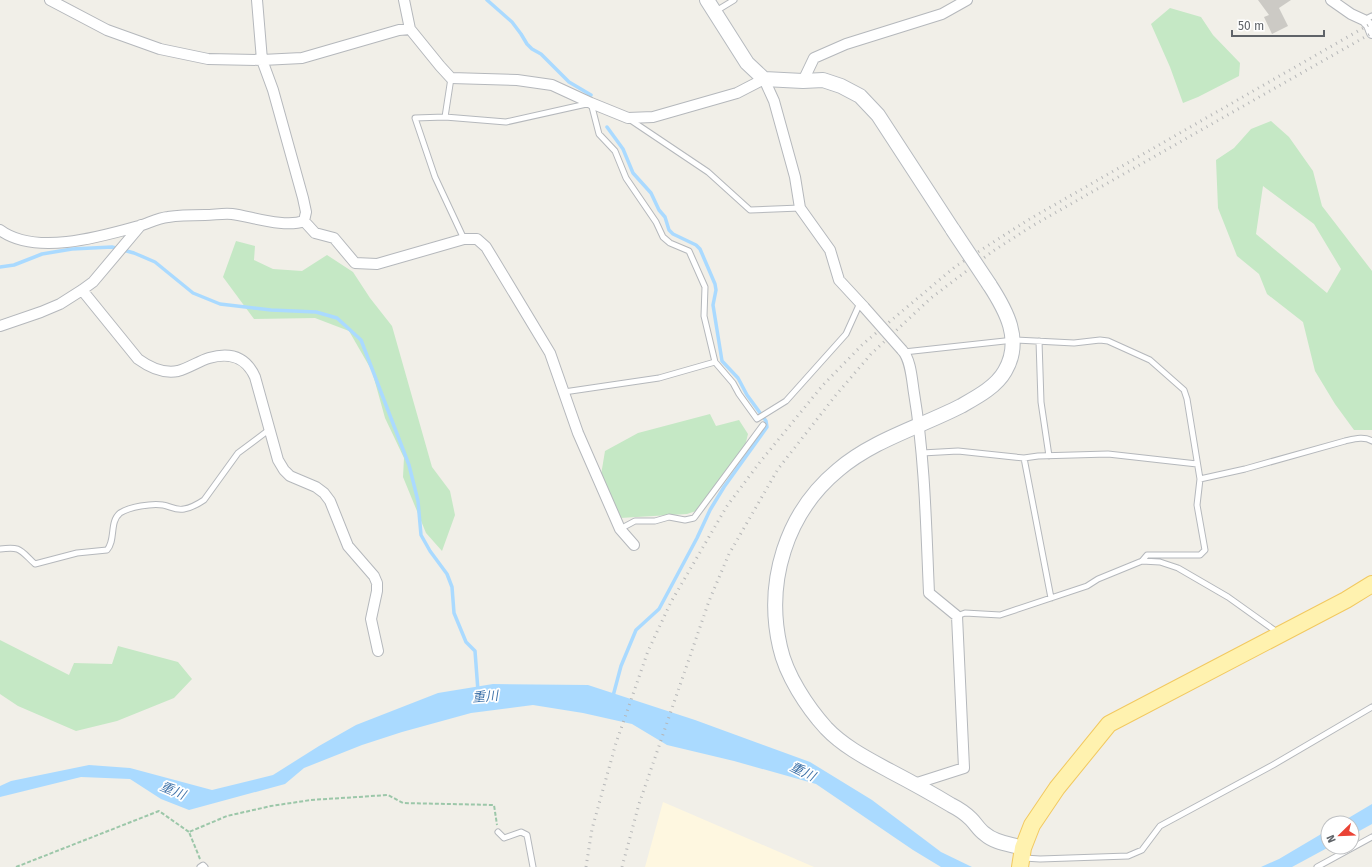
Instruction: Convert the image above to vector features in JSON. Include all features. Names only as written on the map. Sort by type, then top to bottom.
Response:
[{"type":"main road","points":[[1021,860],[1032,825],[1056,788],[1109,724],[1281,635],[1346,600],[1372,584]]},
{"type":"street","points":[[50,0],[107,30],[160,49],[208,58],[262,60],[302,58],[399,30],[410,29]]},
{"type":"street","points":[[257,0],[262,60],[273,90],[303,198],[306,212],[304,222]]},
{"type":"street","points":[[404,0],[410,29],[451,78],[517,80],[552,85],[628,118],[654,117],[737,93],[764,79],[804,81],[823,80],[841,86],[860,96],[878,115],[1003,307],[1014,340],[1010,361],[1005,372],[997,382],[986,391],[919,426],[865,451],[838,469],[820,487],[806,505],[792,527],[779,566],[775,597],[780,648],[790,673],[802,696],[813,712],[842,742],[862,755],[962,810],[985,834],[1021,860]]},
{"type":"street","points":[[804,81],[814,58],[846,44],[942,14],[967,0]]},
{"type":"street","points":[[1332,0],[1351,14],[1368,18],[1372,33]]},
{"type":"street","points":[[711,6],[747,63],[764,79],[774,101],[795,177],[800,208],[830,250],[839,280],[903,351],[911,370],[922,452],[929,593],[957,616],[964,768],[914,784]]},
{"type":"street","points":[[0,230],[5,234],[28,242],[46,244],[75,241],[141,226],[157,219],[168,217],[230,214],[289,224],[304,222]]},
{"type":"street","points":[[304,222],[315,233],[334,238],[355,263],[377,264],[464,239],[477,239],[486,248],[550,353],[578,433],[620,529],[634,545]]},
{"type":"street","points":[[0,326],[42,312],[60,304],[82,290],[93,282],[115,254],[141,226]]},
{"type":"street","points":[[82,290],[138,359],[151,367],[168,371],[178,371],[209,358],[219,356],[231,356],[242,359],[251,367],[278,460],[290,476],[316,487],[324,493],[330,501],[348,546],[374,576],[377,591],[371,619],[378,651]]},
{"type":"lane","points":[[711,6],[734,0]]},
{"type":"lane","points":[[445,117],[451,78]]},
{"type":"lane","points":[[464,239],[435,177],[415,118],[445,117],[506,122],[591,103],[599,134],[614,150],[626,178],[656,222],[663,237],[670,243],[689,251],[705,287],[704,316],[714,362],[733,383],[757,419],[786,402],[846,334],[862,305]]},
{"type":"lane","points":[[628,118],[708,172],[750,210],[800,208]]},
{"type":"lane","points":[[903,351],[1014,340],[1074,343],[1100,340],[1108,341],[1150,360],[1184,390],[1187,399],[1200,479],[1197,505],[1205,550],[1200,555],[1147,554],[1142,561]]},
{"type":"lane","points":[[1039,342],[1041,402],[1049,456]]},
{"type":"lane","points":[[564,392],[659,378],[714,362]]},
{"type":"lane","points":[[620,529],[635,521],[655,521],[669,516],[685,520],[694,518],[763,425]]},
{"type":"lane","points":[[0,549],[11,547],[17,548],[34,564],[77,553],[107,550],[110,547],[115,520],[119,514],[130,507],[161,505],[176,509],[184,509],[196,505],[204,500],[238,453],[270,429]]},
{"type":"lane","points":[[1200,479],[1246,469],[1358,438],[1369,439],[1372,441]]},
{"type":"lane","points":[[922,452],[958,451],[1024,458],[1108,454],[1197,464]]},
{"type":"lane","points":[[1024,458],[1050,598]]},
{"type":"lane","points":[[957,616],[965,613],[1000,615],[1087,586],[1098,579],[1142,561],[1160,562],[1178,568],[1228,597],[1281,635]]},
{"type":"lane","points":[[1021,860],[1128,856],[1142,850],[1160,826],[1273,765],[1372,707]]},
{"type":"lane","points":[[498,832],[504,838],[520,832],[527,835],[533,867]]},
{"type":"lane","points":[[1317,867],[1372,836]]},
{"type":"path","points":[[189,832],[227,816],[271,806],[311,800],[388,795],[403,803],[494,804],[498,832]]},
{"type":"path","points":[[16,867],[159,811],[189,832],[203,866]]},
{"type":"shaded area","points":[[663,802],[814,867],[645,867]]},
{"type":"green space","points":[[1170,8],[1201,17],[1213,35],[1240,63],[1239,76],[1183,103],[1170,67],[1151,24]]},
{"type":"green space","points":[[1271,121],[1289,137],[1313,171],[1322,206],[1372,271],[1372,430],[1354,430],[1335,404],[1315,371],[1303,322],[1267,294],[1259,274],[1237,256],[1218,208],[1216,160],[1234,148],[1251,129]],"holes":[[[1263,186],[1314,224],[1341,269],[1327,293],[1256,234]]]},
{"type":"green space","points":[[236,241],[255,246],[254,260],[273,269],[302,271],[327,255],[353,272],[370,298],[392,326],[432,467],[450,491],[455,515],[442,551],[426,533],[403,477],[404,458],[385,418],[372,371],[349,331],[315,318],[254,319],[223,277]]},
{"type":"green space","points":[[710,414],[716,426],[739,420],[748,434],[745,446],[696,511],[687,514],[620,518],[601,475],[605,451],[638,433]]},
{"type":"green space","points":[[0,640],[69,675],[74,663],[112,664],[118,646],[178,662],[192,679],[174,698],[117,721],[76,731],[18,706],[0,694]]},
{"type":"water","name":"重川","points":[[493,684],[588,685],[695,720],[810,762],[872,800],[941,852],[972,867],[941,867],[913,850],[816,784],[734,761],[667,745],[632,724],[583,713],[533,705],[471,713],[402,732],[362,745],[304,768],[285,784],[189,810],[161,799],[130,779],[81,777],[0,797],[0,786],[11,781],[89,765],[130,768],[212,790],[273,775],[356,725],[438,693]]},
{"type":"water","points":[[1372,804],[1372,824],[1360,831],[1360,815],[1353,815]]},
{"type":"water","points":[[1320,835],[1320,852],[1292,867],[1261,867],[1279,859]]},
{"type":"building","points":[[1258,0],[1291,0],[1279,8],[1288,26],[1272,34],[1264,17],[1269,15]]},
{"type":"waterway","points":[[487,0],[512,22],[532,49],[541,54],[569,82],[591,95]]},
{"type":"waterway","points":[[607,127],[623,149],[633,173],[651,193],[659,210],[665,217],[669,230],[673,234],[696,245],[700,249],[715,284],[716,290],[713,305],[722,361],[738,378],[747,395],[766,421],[767,427],[724,487],[710,510],[697,538],[659,609],[636,630],[621,666],[613,696]]},
{"type":"waterway","name":"重川","points":[[0,267],[14,265],[42,254],[72,249],[112,247],[134,253],[155,262],[193,293],[220,304],[271,310],[316,312],[337,318],[361,340],[409,465],[418,501],[421,535],[430,551],[447,574],[452,587],[454,613],[466,642],[475,651],[478,691]]},
{"type":"railway","points":[[586,867],[592,829],[616,743],[648,651],[671,602],[727,506],[760,462],[823,385],[863,344],[956,266],[1028,220],[1372,23]]},
{"type":"railway","points":[[622,867],[639,804],[709,601],[729,554],[778,469],[836,395],[871,354],[931,298],[993,251],[1032,226],[1372,33]]}]
